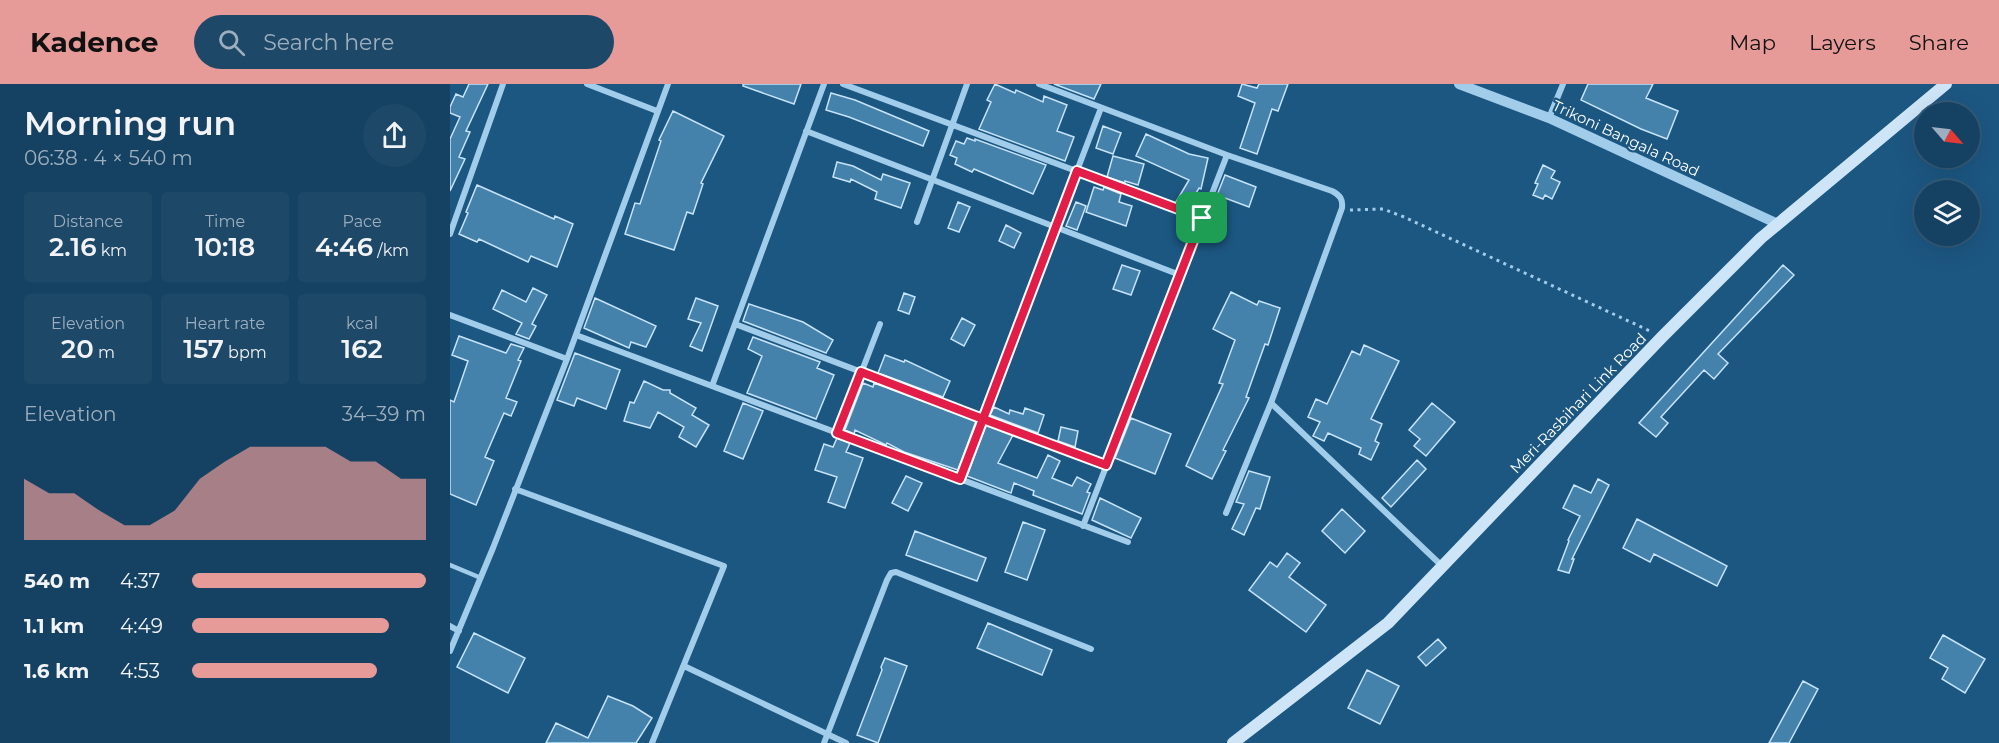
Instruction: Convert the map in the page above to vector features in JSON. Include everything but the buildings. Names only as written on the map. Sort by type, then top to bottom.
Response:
[{"type":"main road","name":"Meri-Rasbihari Link Road","points":[[1233,743],[1388,623],[1662,337],[1761,238],[1946,84]]},
{"type":"street","points":[[450,234],[503,84]]},
{"type":"street","points":[[587,84],[657,111]]},
{"type":"street","points":[[450,651],[567,359],[668,84]]},
{"type":"street","points":[[712,386],[824,84]]},
{"type":"street","points":[[843,84],[1202,218]]},
{"type":"street","points":[[917,222],[967,84]]},
{"type":"street","points":[[1039,84],[1227,155],[1332,191],[1340,196],[1342,201],[1340,213],[1271,403],[1226,513]]},
{"type":"street","name":"Trikoni Bangala Road","points":[[1459,84],[1549,118],[1778,224]]},
{"type":"street","points":[[1549,118],[1563,84]]},
{"type":"street","points":[[1042,262],[1101,108]]},
{"type":"street","points":[[806,131],[1180,275]]},
{"type":"street","points":[[1083,526],[1227,155]]},
{"type":"street","points":[[450,315],[567,359]]},
{"type":"street","points":[[735,324],[1106,465]]},
{"type":"street","points":[[837,433],[879,324]]},
{"type":"street","points":[[576,335],[1128,542]]},
{"type":"street","points":[[960,479],[997,381]]},
{"type":"street","points":[[1271,403],[1442,566]]},
{"type":"street","points":[[516,489],[724,566],[652,743]]},
{"type":"street","points":[[824,743],[891,573],[896,572],[1091,649]]},
{"type":"street","points":[[450,626],[459,631]]},
{"type":"street","points":[[684,666],[846,743]]},
{"type":"lane","points":[[997,381],[1042,262]]},
{"type":"lane","points":[[450,565],[481,578]]},
{"type":"path","points":[[1340,213],[1356,208],[1383,209],[1662,337]]},
{"type":"route","points":[[1202,218],[1077,171],[983,419],[861,372],[837,433],[960,479],[983,419],[1106,465],[1202,218]]}]
